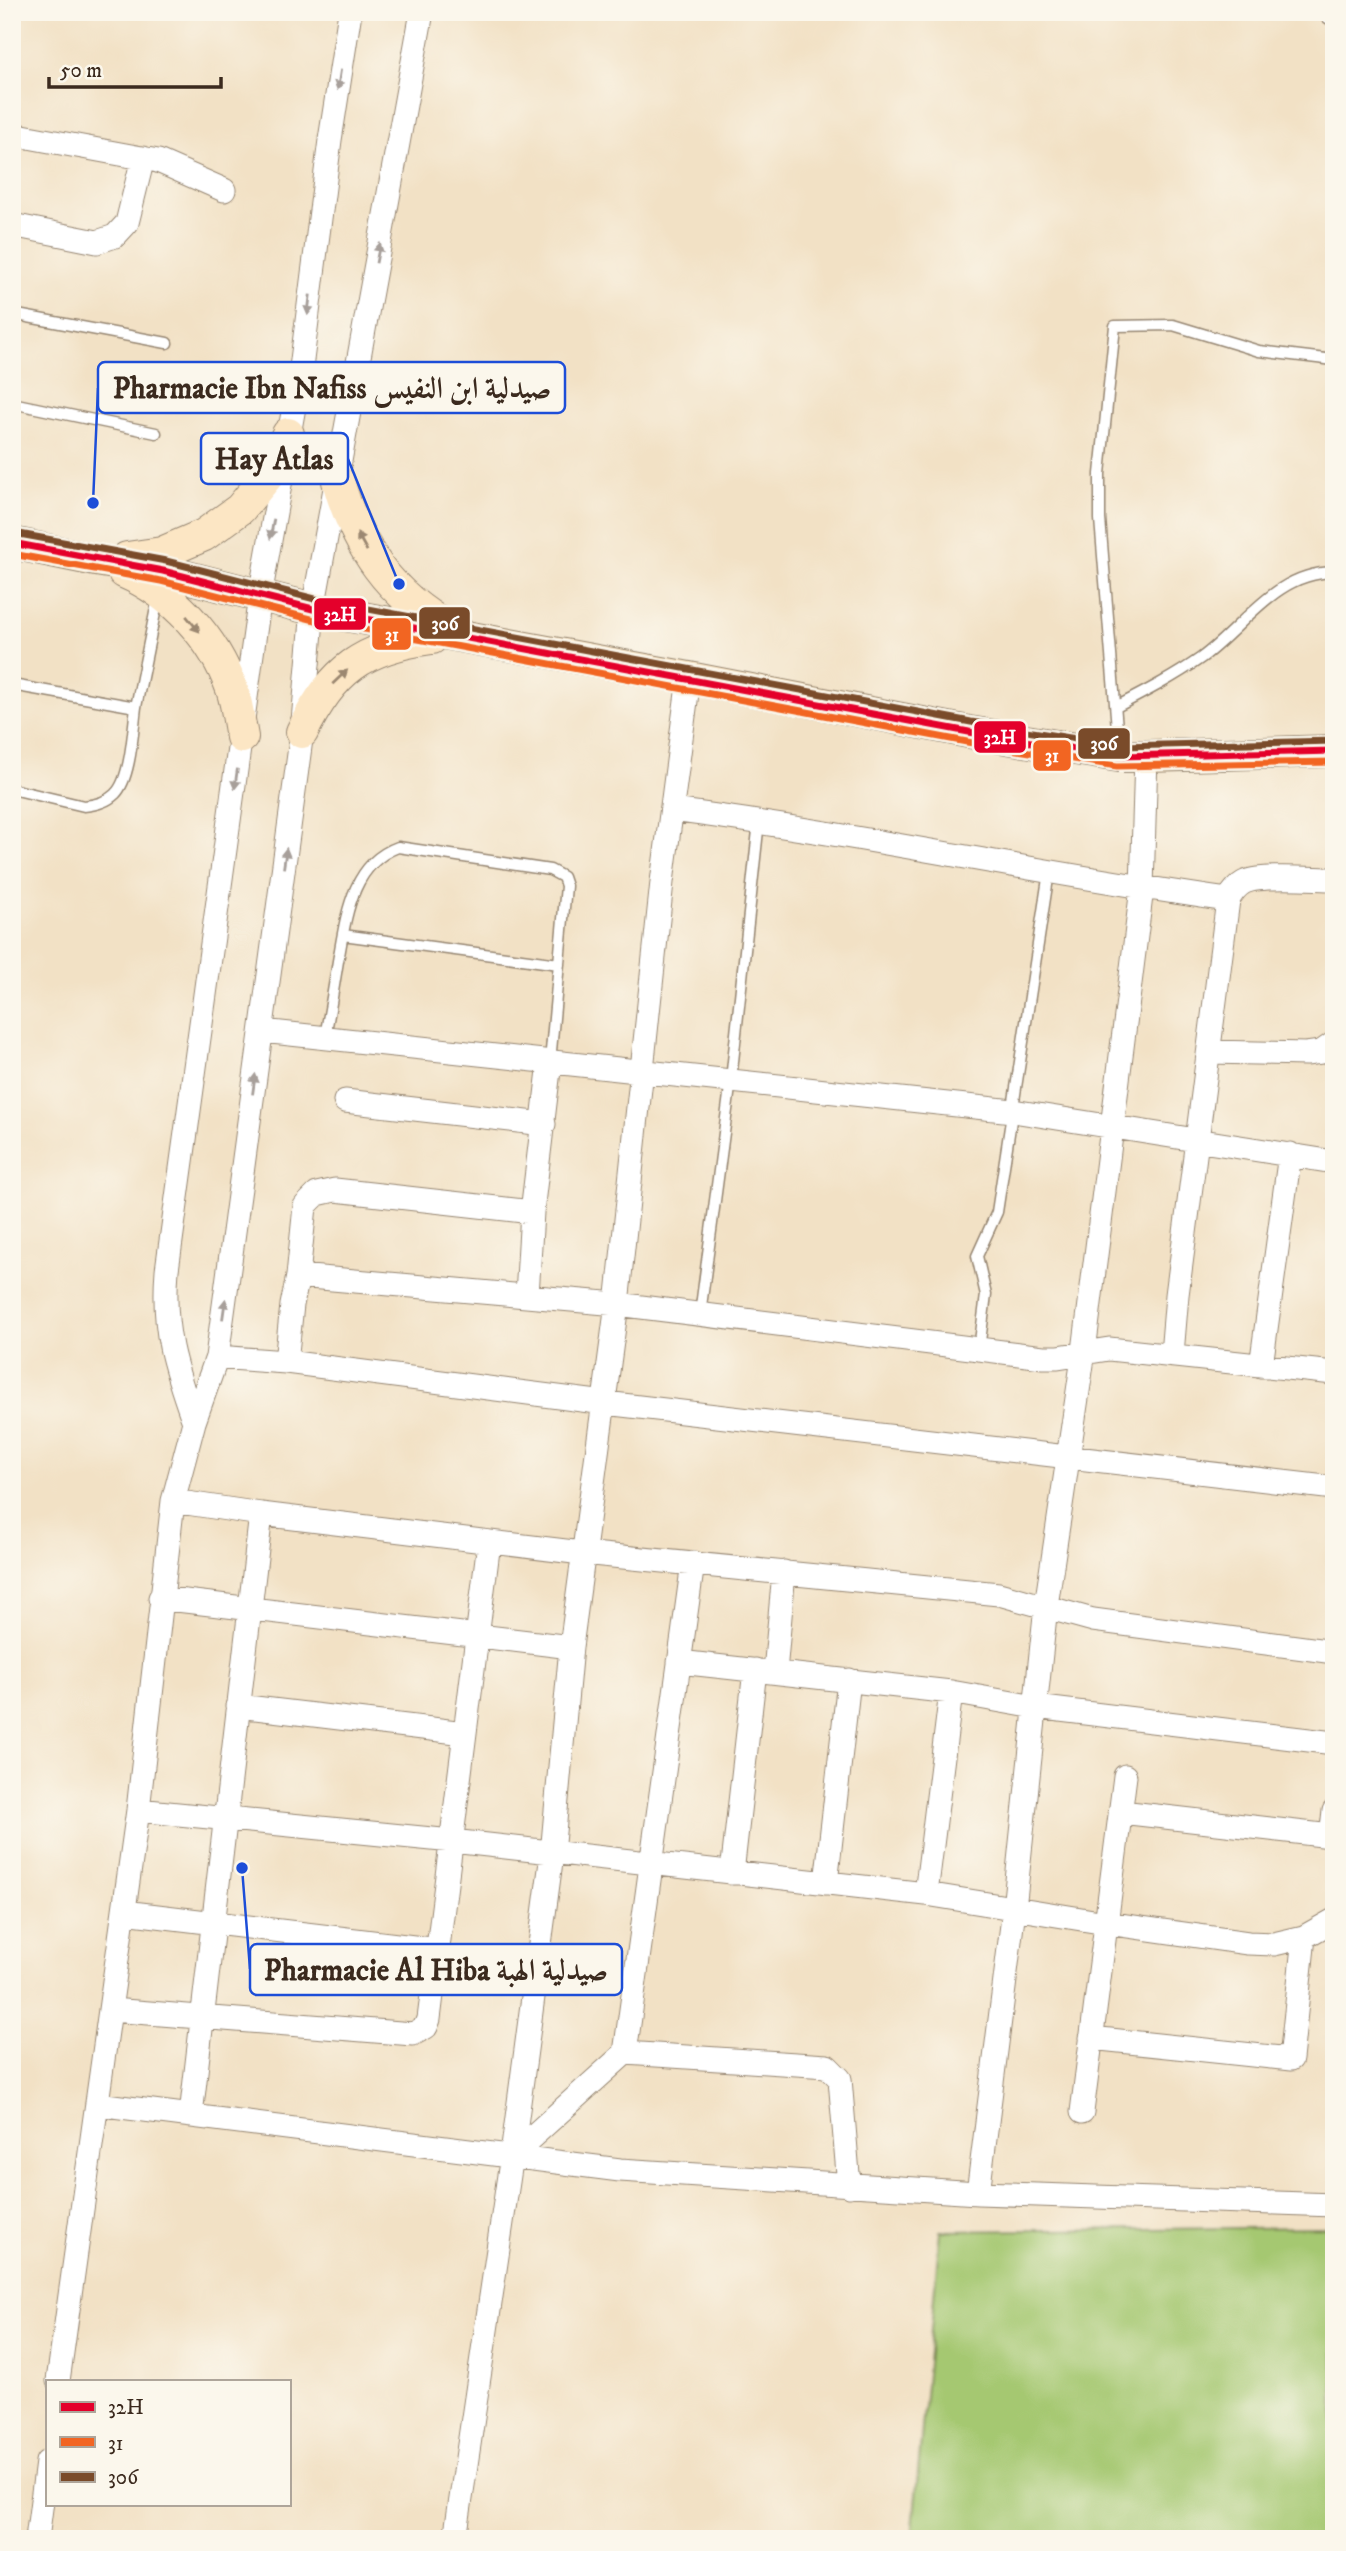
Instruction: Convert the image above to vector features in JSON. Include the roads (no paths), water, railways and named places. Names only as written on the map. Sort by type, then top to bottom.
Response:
[{"type":"main road","points":[[85,557],[118,559],[162,552],[204,535],[240,509],[269,474],[288,434]]},
{"type":"main road","points":[[338,481],[348,514],[382,574],[415,606],[464,636]]},
{"type":"main road","points":[[12,543],[85,557],[161,582],[260,596],[313,609],[969,732],[1133,756],[1334,751]]},
{"type":"main road","points":[[161,582],[211,646],[232,689],[242,737]]},
{"type":"main road","points":[[302,732],[317,701],[340,675],[368,654],[400,642],[464,636]]},
{"type":"street","points":[[194,1422],[169,1343],[165,1294],[260,596],[301,368],[330,140],[350,12]]},
{"type":"street","points":[[58,2380],[138,1810],[173,1501],[194,1422],[218,1357],[302,732],[313,609],[422,12]]},
{"type":"street","points":[[12,134],[158,161],[224,190]]},
{"type":"street","points":[[12,225],[97,242],[116,236],[127,223],[143,158]]},
{"type":"street","points":[[455,2539],[512,2155],[552,1854],[571,1647],[605,1403],[689,678]]},
{"type":"street","points":[[978,2193],[1014,1909],[1046,1606],[1084,1351],[1142,888],[1133,756]]},
{"type":"street","points":[[672,810],[759,821],[1142,888],[1228,900]]},
{"type":"street","points":[[1172,1354],[1177,1295],[1228,900],[1245,882],[1259,879],[1334,879]]},
{"type":"street","points":[[262,1031],[1013,1111],[1334,1161]]},
{"type":"street","points":[[1209,1052],[1306,1054],[1321,1052],[1334,1043]]},
{"type":"street","points":[[527,1296],[532,1212],[550,1062]]},
{"type":"street","points":[[345,1101],[544,1124]]},
{"type":"street","points":[[1261,1366],[1290,1154]]},
{"type":"street","points":[[286,1362],[305,1206],[317,1194],[335,1189],[532,1212]]},
{"type":"street","points":[[298,1276],[617,1304],[1043,1357],[1109,1349],[1334,1374]]},
{"type":"street","points":[[218,1357],[286,1362],[605,1403],[1334,1488]]},
{"type":"street","points":[[173,1501],[582,1553],[999,1594],[1093,1620],[1334,1652]]},
{"type":"street","points":[[191,2115],[261,1514]]},
{"type":"street","points":[[111,2010],[413,2034],[426,2027],[439,1950],[489,1542]]},
{"type":"street","points":[[512,2155],[625,2053],[693,1563]]},
{"type":"street","points":[[732,1872],[784,1572]]},
{"type":"street","points":[[160,1598],[571,1647]]},
{"type":"street","points":[[679,1662],[951,1692],[1035,1707],[1334,1742]]},
{"type":"street","points":[[826,1883],[849,1680]]},
{"type":"street","points":[[926,1894],[951,1692]]},
{"type":"street","points":[[238,1706],[465,1733]]},
{"type":"street","points":[[1082,2112],[1125,1776]]},
{"type":"street","points":[[138,1810],[452,1841],[926,1894],[1106,1923],[1248,1942],[1274,1944],[1304,1937],[1334,1920]]},
{"type":"street","points":[[1121,1811],[1331,1836],[1334,1811]]},
{"type":"street","points":[[124,1912],[439,1950]]},
{"type":"street","points":[[1091,2038],[1291,2059],[1304,1937]]},
{"type":"street","points":[[625,2053],[827,2066],[840,2079],[849,2186]]},
{"type":"street","points":[[97,2104],[621,2170],[978,2193],[1334,2205]]},
{"type":"street","points":[[37,2539],[46,2470]]},
{"type":"lane","points":[[1319,12],[1334,22]]},
{"type":"lane","points":[[12,314],[167,343]]},
{"type":"lane","points":[[1133,756],[1116,707],[1111,666],[1100,485],[1115,326],[1173,325],[1259,351],[1334,360]]},
{"type":"lane","points":[[12,403],[156,433]]},
{"type":"lane","points":[[1116,707],[1174,676],[1203,656],[1287,583],[1318,572],[1334,572]]},
{"type":"lane","points":[[12,789],[84,806],[94,805],[115,794],[122,785],[161,582]]},
{"type":"lane","points":[[12,685],[136,707]]},
{"type":"lane","points":[[700,1314],[731,1080],[759,821]]},
{"type":"lane","points":[[325,1037],[349,901],[370,866],[385,852],[398,847],[551,870],[563,877],[566,886],[550,1062]]},
{"type":"lane","points":[[979,1349],[986,1295],[976,1256],[997,1212],[1049,872]]},
{"type":"lane","points":[[343,934],[559,964]]},
{"type":"place","name":"Pharmacie Ibn Nafiss صيدلية ابن النفيس","points":[[93,503]]},
{"type":"place","name":"Hay Atlas","points":[[399,584]]},
{"type":"place","name":"Pharmacie Al Hiba صيدلية الهبة","points":[[242,1868]]}]
